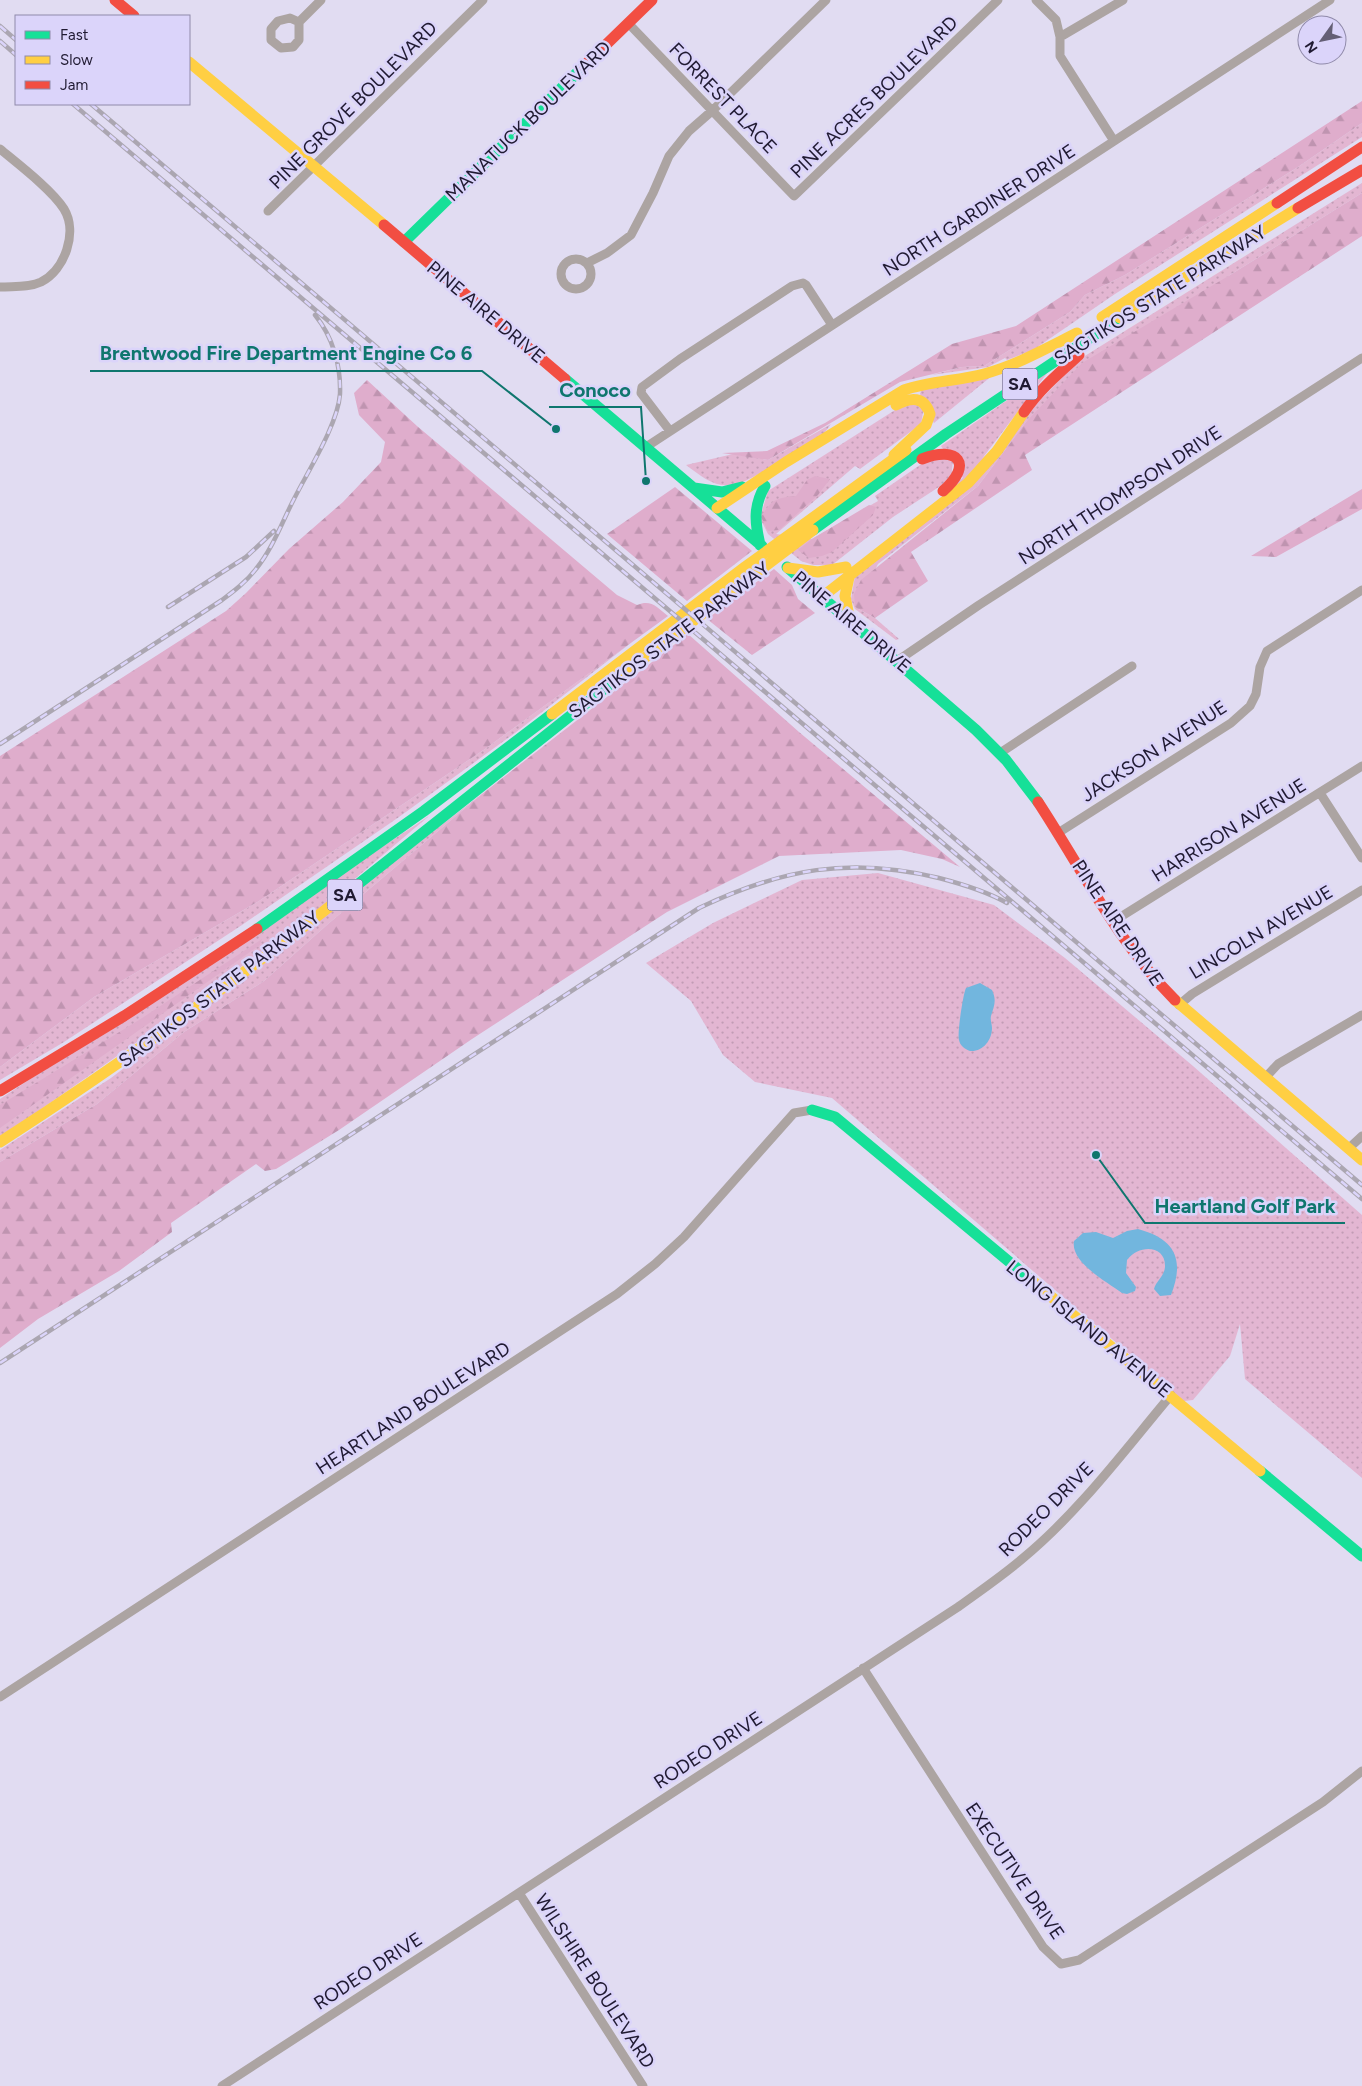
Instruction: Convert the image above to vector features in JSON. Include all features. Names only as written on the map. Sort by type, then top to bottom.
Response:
[{"type":"main road","name":"MANATUCK BOULEVARD","points":[[404,242],[652,0]]},
{"type":"main road","points":[[119,1],[133,15]]},
{"type":"main road","name":"PINE AIRE DRIVE","points":[[190,63],[898,661],[1000,753],[1029,789],[1114,921],[1152,976],[1179,1005],[1362,1160]]},
{"type":"main road","name":"SAGTIKOS STATE PARKWAY","points":[[0,1091],[135,1008],[326,881],[482,768],[702,600],[757,565],[795,537],[879,468],[1077,333],[1362,148]]},
{"type":"main road","name":"SAGTIKOS STATE PARKWAY","points":[[795,537],[879,483],[1080,343],[1362,170]]},
{"type":"main road","points":[[788,568],[818,572],[847,572],[968,483],[992,457],[1034,399],[1062,370],[1165,290]]},
{"type":"main road","points":[[694,488],[729,491],[739,488],[766,474],[904,390],[923,384],[994,372],[1016,364],[1077,333]]},
{"type":"main road","points":[[720,510],[765,486],[900,402],[909,398],[920,399],[930,411],[929,422],[879,468]]},
{"type":"main road","points":[[819,594],[949,487],[957,479],[960,467],[954,456],[941,452],[927,457],[879,483]]},
{"type":"main road","points":[[720,510],[766,474]]},
{"type":"main road","points":[[760,545],[754,510],[758,497],[765,486]]},
{"type":"main road","name":"SAGTIKOS STATE PARKWAY","points":[[0,1142],[109,1071],[235,980],[547,734],[711,608],[757,565]]},
{"type":"main road","points":[[847,572],[845,596],[850,621]]},
{"type":"main road","name":"LONG ISLAND AVENUE","points":[[812,1110],[835,1117],[1362,1556]]},
{"type":"street","points":[[299,22],[321,0]]},
{"type":"street","name":"PINE GROVE BOULEVARD","points":[[268,211],[483,0]]},
{"type":"street","points":[[587,263],[607,254],[631,235],[653,193],[669,156],[689,131],[826,0]]},
{"type":"street","name":"PINE ACRES BOULEVARD","points":[[794,196],[998,0]]},
{"type":"street","points":[[1036,0],[1056,20],[1060,37],[1060,56],[1114,141]]},
{"type":"street","points":[[1060,37],[1123,0]]},
{"type":"street","name":"NORTH GARDINER DRIVE","points":[[646,447],[1330,0]]},
{"type":"street","name":"FORREST PLACE","points":[[628,24],[794,196]]},
{"type":"street","points":[[0,149],[51,194],[65,210],[70,229],[68,250],[57,268],[42,282],[23,287],[0,287]]},
{"type":"street","points":[[670,431],[641,393],[642,387],[680,359],[792,286],[803,283],[832,325]]},
{"type":"street","name":"NORTH THOMPSON DRIVE","points":[[898,661],[979,605],[1362,358]]},
{"type":"street","name":"JACKSON AVENUE","points":[[1058,833],[1231,723],[1250,706],[1256,694],[1260,667],[1268,651],[1362,590]]},
{"type":"street","points":[[1000,753],[1132,666]]},
{"type":"street","name":"HARRISON AVENUE","points":[[1114,921],[1362,766]]},
{"type":"street","points":[[1320,793],[1362,858]]},
{"type":"street","name":"LINCOLN AVENUE","points":[[1179,1005],[1192,994],[1362,890]]},
{"type":"street","points":[[1265,1078],[1278,1064],[1362,1015]]},
{"type":"street","name":"HEARTLAND BOULEVARD","points":[[0,1697],[617,1294],[656,1264],[684,1238],[794,1114],[812,1110]]},
{"type":"street","points":[[1348,1149],[1362,1136]]},
{"type":"street","name":"RODEO DRIVE","points":[[222,2086],[960,1605],[1023,1558],[1077,1506],[1171,1396]]},
{"type":"street","name":"EXECUTIVE DRIVE","points":[[863,1668],[1043,1947],[1061,1964],[1079,1960],[1323,1802],[1362,1771]]},
{"type":"street","name":"WILSHIRE BOULEVARD","points":[[519,1893],[643,2086]]},
{"type":"shaded area","points":[[1362,123],[1362,137],[1115,294],[1033,350],[1007,360],[1005,358],[988,367],[931,375],[962,367],[984,366],[1070,312],[1085,295],[1125,275],[1298,167]]},
{"type":"shaded area","points":[[1362,183],[1362,193],[1230,275],[1026,422],[978,486],[878,564],[855,607],[875,618],[899,639],[896,640],[855,609],[851,599],[855,576],[898,542],[1080,359]]},
{"type":"shaded area","points":[[1048,372],[965,481],[941,446]]},
{"type":"shaded area","points":[[993,375],[934,423],[920,394],[923,385]]},
{"type":"shaded area","points":[[906,403],[924,406],[921,424],[860,469],[855,466],[776,534],[812,539],[878,501],[875,496],[933,456],[953,460],[951,479],[893,517],[832,565],[813,565],[801,561],[768,534],[760,518],[768,491]]},
{"type":"shaded area","points":[[831,424],[822,436],[812,443],[763,472],[734,485],[714,483],[686,465],[733,454],[768,460]]},
{"type":"shaded area","points":[[632,642],[515,733],[399,817],[242,925],[64,1042],[0,1080],[0,1067],[94,997],[259,901],[485,749]]},
{"type":"shaded area","points":[[482,794],[328,924],[264,981],[184,1032],[97,1104],[0,1162],[0,1150],[111,1078]]},
{"type":"shaded area","points":[[429,816],[318,910],[180,1012],[0,1136],[0,1099]]},
{"type":"shaded area","points":[[878,873],[994,905],[1065,958],[1193,1066],[1362,1215],[1362,1478],[1245,1379],[1240,1324],[1230,1356],[1193,1400],[1184,1401],[832,1098],[755,1082],[723,1055],[691,1001],[646,963],[713,923],[802,880]]},
{"type":"green space","points":[[1362,101],[1362,123],[1298,167],[1125,275],[1085,295],[1070,312],[984,366],[962,367],[900,382],[768,460],[722,453],[767,451],[825,423],[952,344],[1016,326]]},
{"type":"green space","points":[[1362,193],[1362,236],[1025,455],[1032,470],[911,552],[928,581],[875,618],[855,607],[854,594],[861,580],[978,486],[1026,422],[1082,363],[1230,275]]},
{"type":"green space","points":[[367,380],[417,426],[617,595],[637,605],[650,603],[668,616],[485,749],[259,901],[94,997],[0,1067],[0,756],[226,611],[289,549],[343,502],[381,462],[385,442],[359,415],[354,393]]},
{"type":"green space","points":[[815,476],[830,479],[818,495],[779,530],[768,531],[761,517],[768,506],[775,500],[796,496],[807,480]]},
{"type":"green space","points":[[675,487],[752,551],[687,601],[607,534]]},
{"type":"green space","points":[[1362,489],[1362,509],[1276,557],[1251,556]]},
{"type":"green space","points":[[869,505],[876,507],[873,515],[832,552],[809,558],[798,550],[812,539]]},
{"type":"green space","points":[[774,569],[792,585],[798,599],[815,613],[752,655],[707,619]]},
{"type":"green space","points":[[688,634],[799,732],[960,867],[942,859],[901,850],[779,856],[667,912],[472,1039],[339,1130],[276,1169],[265,1171],[256,1164],[171,1223],[172,1232],[119,1271],[38,1319],[0,1348],[0,1162],[97,1104],[184,1032],[264,981],[328,924],[482,794]]},
{"type":"green space","points":[[262,939],[260,945],[0,1128],[0,1105],[139,1020]]},
{"type":"water","points":[[980,983],[992,990],[994,997],[991,1018],[992,1032],[983,1047],[979,1050],[970,1051],[960,1044],[959,1040],[963,998],[966,988]]},
{"type":"water","points":[[1138,1229],[1161,1238],[1174,1252],[1177,1271],[1171,1295],[1160,1296],[1154,1289],[1165,1267],[1161,1254],[1157,1251],[1145,1249],[1138,1251],[1127,1260],[1126,1273],[1136,1287],[1135,1291],[1127,1294],[1122,1293],[1091,1271],[1083,1264],[1074,1249],[1074,1241],[1083,1233],[1096,1232],[1113,1238],[1127,1231]]},
{"type":"railway","points":[[0,26],[15,39]]},
{"type":"railway","points":[[0,41],[15,54]]},
{"type":"railway","points":[[74,105],[1362,1199]]},
{"type":"railway","points":[[92,105],[1362,1185]]},
{"type":"railway","points":[[0,744],[222,600],[244,582],[262,561],[322,447],[338,406],[340,383],[335,352],[327,333],[315,315]]},
{"type":"railway","points":[[168,607],[246,557],[274,531]]},
{"type":"railway","points":[[0,1363],[699,908],[759,884],[788,876],[816,870],[846,868],[906,871],[939,878],[982,891],[1007,903]]},
{"type":"traffic: fast","points":[[404,242],[584,66]]},
{"type":"traffic: fast","points":[[813,530],[946,434],[1120,318]]},
{"type":"traffic: fast","points":[[565,379],[762,546]]},
{"type":"traffic: fast","points":[[760,545],[756,515],[758,501],[765,486]]},
{"type":"traffic: fast","points":[[694,488],[722,492],[742,487]]},
{"type":"traffic: fast","points":[[787,567],[976,730],[1006,760],[1038,802]]},
{"type":"traffic: fast","points":[[352,889],[618,678]]},
{"type":"traffic: fast","points":[[257,929],[424,811],[552,714]]},
{"type":"traffic: fast","points":[[812,1110],[835,1117],[1030,1279]]},
{"type":"traffic: fast","points":[[1260,1471],[1362,1556]]},
{"type":"traffic: slow","points":[[190,63],[384,225]]},
{"type":"traffic: slow","points":[[1102,317],[1277,203]]},
{"type":"traffic: slow","points":[[1120,318],[1298,208]]},
{"type":"traffic: slow","points":[[717,508],[786,462],[904,390],[996,370],[1032,356],[1077,333]]},
{"type":"traffic: slow","points":[[894,455],[926,425],[930,414],[921,401],[907,400],[896,405]]},
{"type":"traffic: slow","points":[[822,597],[968,483],[997,451],[1024,412]]},
{"type":"traffic: slow","points":[[552,714],[745,567],[906,450]]},
{"type":"traffic: slow","points":[[618,678],[813,530]]},
{"type":"traffic: slow","points":[[788,568],[818,572],[846,567]]},
{"type":"traffic: slow","points":[[849,577],[845,596],[850,621]]},
{"type":"traffic: slow","points":[[0,1142],[179,1020],[352,889]]},
{"type":"traffic: slow","points":[[1175,1000],[1362,1160]]},
{"type":"traffic: slow","points":[[1030,1279],[1260,1471]]},
{"type":"traffic: jam","points":[[115,0],[133,15]]},
{"type":"traffic: jam","points":[[584,66],[652,0]]},
{"type":"traffic: jam","points":[[1277,203],[1362,147]]},
{"type":"traffic: jam","points":[[1298,208],[1362,170]]},
{"type":"traffic: jam","points":[[384,225],[565,379]]},
{"type":"traffic: jam","points":[[1024,412],[1043,389],[1079,355]]},
{"type":"traffic: jam","points":[[922,459],[945,454],[953,456],[958,460],[958,473],[943,491]]},
{"type":"traffic: jam","points":[[1038,802],[1118,930],[1155,978],[1175,1000]]},
{"type":"traffic: jam","points":[[0,1091],[124,1016],[257,929]]},
{"type":"place","name":"Brentwood Fire Department Engine Co 6","points":[[556,429]]},
{"type":"place","name":"Conoco","points":[[646,481]]},
{"type":"place","name":"Heartland Golf Park","points":[[1096,1155]]}]
